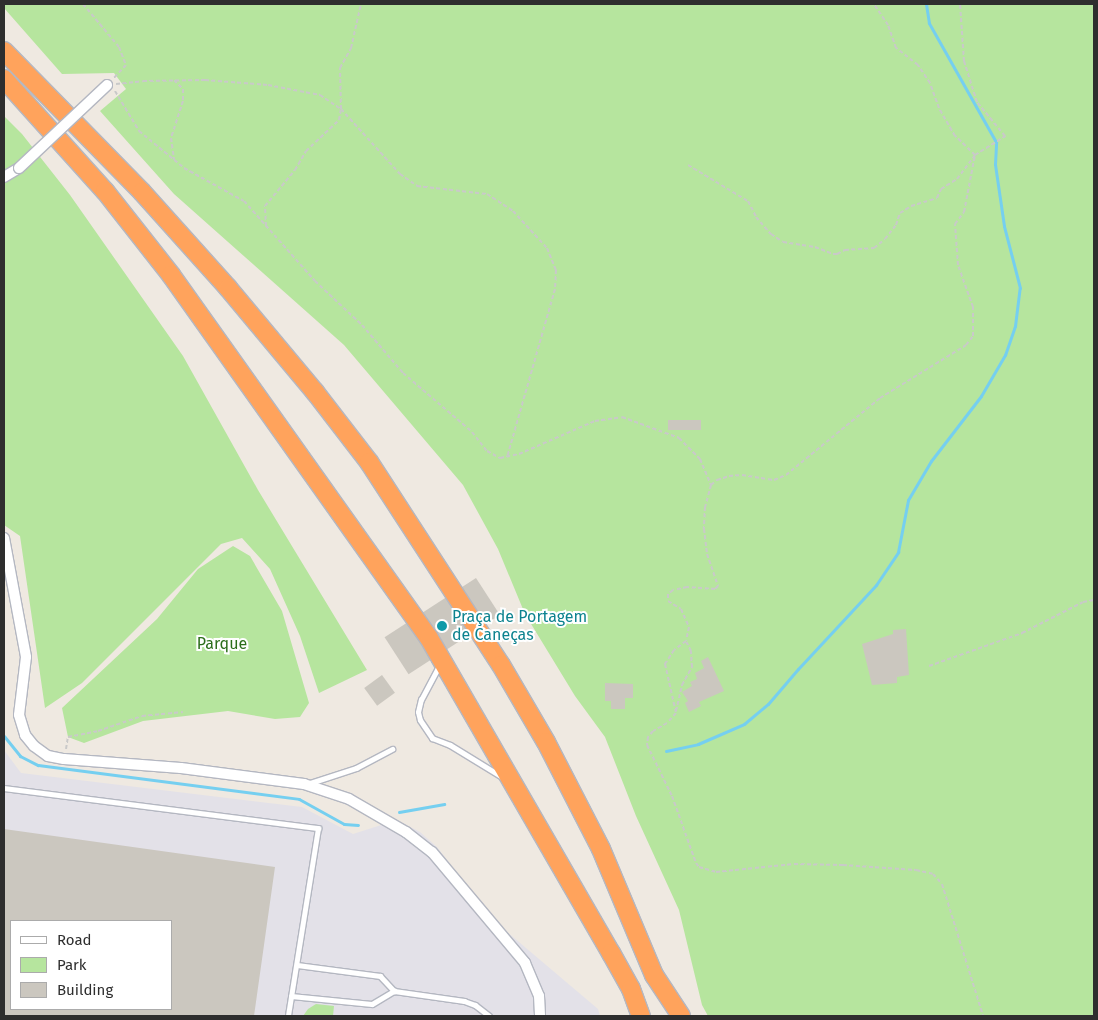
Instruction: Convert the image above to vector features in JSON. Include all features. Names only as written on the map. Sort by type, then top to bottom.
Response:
[{"type":"highway","points":[[4,42],[26,72]]},
{"type":"highway","points":[[4,51],[142,192],[228,288],[315,392],[369,462],[501,665],[546,742],[597,841],[671,1016]]},
{"type":"highway","points":[[4,79],[105,191],[171,275],[428,638],[648,1016]]},
{"type":"highway","points":[[4,91],[36,116]]},
{"type":"highway","points":[[654,975],[681,1016]]},
{"type":"highway","points":[[631,989],[641,1016]]},
{"type":"street","points":[[4,177],[19,168],[107,86]]},
{"type":"street","points":[[4,538],[26,657],[25,676],[19,704],[21,726],[25,735],[34,746],[48,756],[64,759],[181,768],[304,784],[349,799],[406,832],[432,852],[525,963],[539,996],[540,1016]]},
{"type":"lane","points":[[442,662],[420,699],[418,712],[420,720],[432,738],[450,745],[513,784]]},
{"type":"lane","points":[[304,784],[356,768],[392,749]]},
{"type":"lane","points":[[4,788],[318,828],[288,1016]]},
{"type":"lane","points":[[297,965],[380,976],[394,991]]},
{"type":"lane","points":[[291,996],[372,1004],[394,991],[464,1001],[489,1016]]},
{"type":"path","points":[[83,4],[119,47],[126,65],[107,86]]},
{"type":"path","points":[[266,226],[265,206],[295,170],[306,151],[339,120],[341,109],[340,68],[351,48],[361,4]]},
{"type":"path","points":[[874,4],[888,25],[896,48],[918,65],[930,83],[939,108],[955,136],[975,155]]},
{"type":"path","points":[[688,165],[748,201],[756,217],[771,234],[783,242],[815,247],[838,254],[846,250],[874,248],[882,243],[896,225],[900,213],[911,206],[937,198],[941,189],[957,180],[975,155],[1005,136],[977,102],[964,61],[960,4]]},
{"type":"path","points":[[107,86],[174,80],[206,80],[284,87],[320,95],[341,109],[406,178],[417,186],[488,194],[513,211],[547,248],[556,270],[555,289],[507,457]]},
{"type":"path","points":[[174,80],[182,89],[183,101],[171,138],[175,160]]},
{"type":"path","points":[[107,86],[117,93],[139,131],[184,168],[244,201],[315,281],[362,325],[404,373],[472,432],[487,450],[500,458],[507,457],[576,431],[595,421],[622,417],[679,438],[700,459],[710,485],[705,506],[704,529],[707,554],[718,586],[715,589],[687,587],[673,590],[668,594],[668,601],[681,610],[689,627],[686,641],[691,651],[692,667],[682,684],[676,713],[667,723],[653,730],[648,737],[647,745],[672,796],[693,858],[699,867],[716,872],[794,864],[916,870],[933,874],[942,884],[983,1016]]},
{"type":"path","points":[[710,485],[717,480],[729,476],[742,475],[774,480],[786,474],[880,398],[966,345],[973,336],[973,307],[958,265],[955,224],[964,212],[975,155]]},
{"type":"path","points":[[929,666],[1022,632],[1083,602],[1094,600]]},
{"type":"path","points":[[676,713],[665,664],[674,650],[686,641]]},
{"type":"path","points":[[64,759],[68,737],[142,716],[183,712]]},
{"type":"shaded area","points":[[4,750],[21,773],[302,807],[353,834],[397,820],[420,832],[437,847],[494,921],[598,1009],[600,1016],[4,1016]]},
{"type":"green space","points":[[4,4],[1094,4],[1094,1016],[708,1016],[702,1005],[679,910],[636,816],[605,737],[575,696],[525,614],[498,549],[463,485],[344,345],[174,194],[100,111],[126,89],[114,73],[62,74],[4,8]]},
{"type":"green space","points":[[4,116],[22,134],[70,195],[183,356],[258,490],[367,670],[319,693],[300,636],[270,569],[242,538],[221,544],[82,683],[45,708],[20,536],[4,525]]},
{"type":"green space","name":"Parque","points":[[233,546],[250,556],[282,611],[309,703],[300,717],[275,719],[228,711],[143,721],[84,743],[68,737],[62,708],[157,619],[198,569]]},
{"type":"green space","points":[[316,1004],[334,1006],[333,1016],[303,1016],[308,1009]]},
{"type":"building","points":[[668,420],[701,420],[701,430],[668,430]]},
{"type":"building","name":"Praça de Portagem de Caneças","points":[[476,578],[500,615],[409,674],[385,637]]},
{"type":"building","points":[[906,629],[909,675],[897,677],[897,683],[872,685],[862,644],[893,634],[893,630]]},
{"type":"building","points":[[708,657],[724,691],[699,702],[701,706],[689,712],[685,703],[688,701],[682,692],[692,686],[690,682],[697,679],[695,673],[704,668],[701,661]]},
{"type":"building","points":[[382,675],[395,693],[377,706],[364,688]]},
{"type":"building","points":[[605,683],[633,684],[633,698],[625,698],[625,709],[611,709],[611,701],[605,701]]},
{"type":"building","points":[[4,829],[275,867],[254,1016],[4,1016]]},
{"type":"waterway","points":[[666,751],[698,744],[744,724],[768,704],[876,585],[898,552],[908,500],[931,461],[981,396],[1005,355],[1015,326],[1020,288],[1004,226],[995,164],[996,142],[929,23],[926,4]]},
{"type":"waterway","points":[[4,736],[20,756],[38,765],[299,799],[344,824],[358,825]]},
{"type":"waterway","points":[[399,812],[444,804]]},
{"type":"place","name":"Praça de Portagem de Caneças","points":[[442,626]]}]
